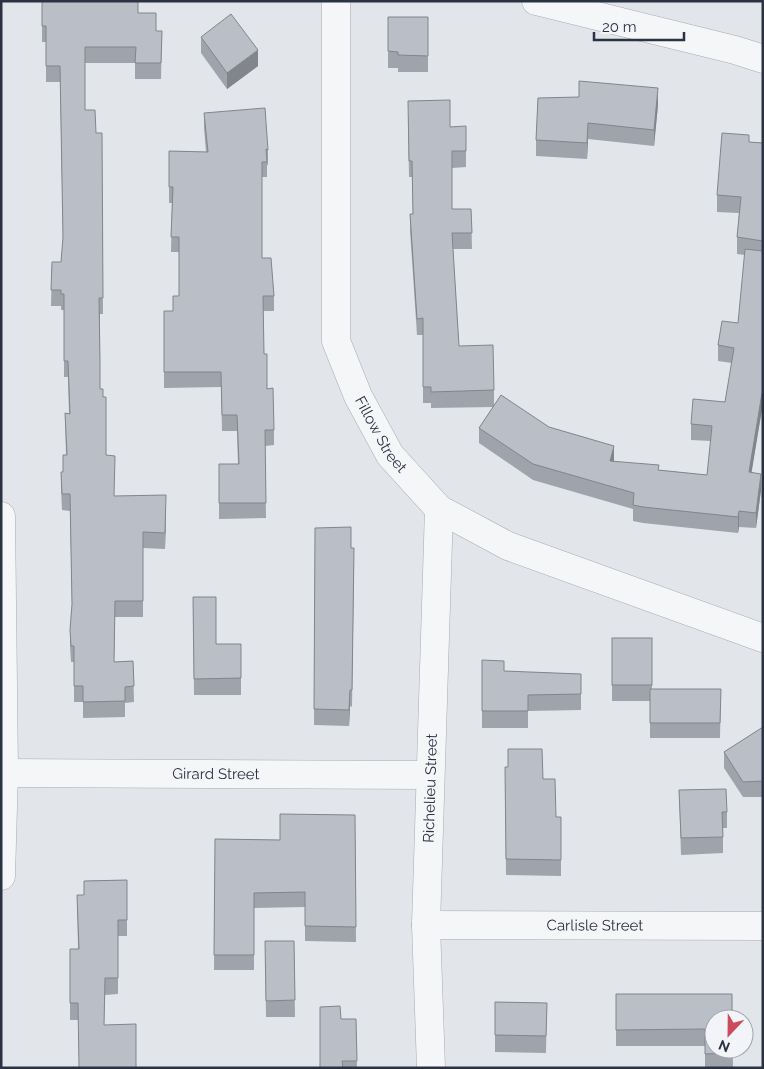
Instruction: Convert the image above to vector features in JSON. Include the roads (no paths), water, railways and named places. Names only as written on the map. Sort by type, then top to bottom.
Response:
[{"type":"street","name":"Fillow Street","points":[[336,1],[336,341],[358,396],[390,455],[439,509],[508,546],[763,638]]},
{"type":"street","points":[[536,1],[735,50],[763,59]]},
{"type":"street","name":"Richelieu Street","points":[[431,1068],[426,925],[439,509]]},
{"type":"street","points":[[1,516],[3,772],[1,876]]},
{"type":"street","name":"Girard Street","points":[[3,772],[430,775]]},
{"type":"street","name":"Carlisle Street","points":[[426,925],[763,926]]}]
